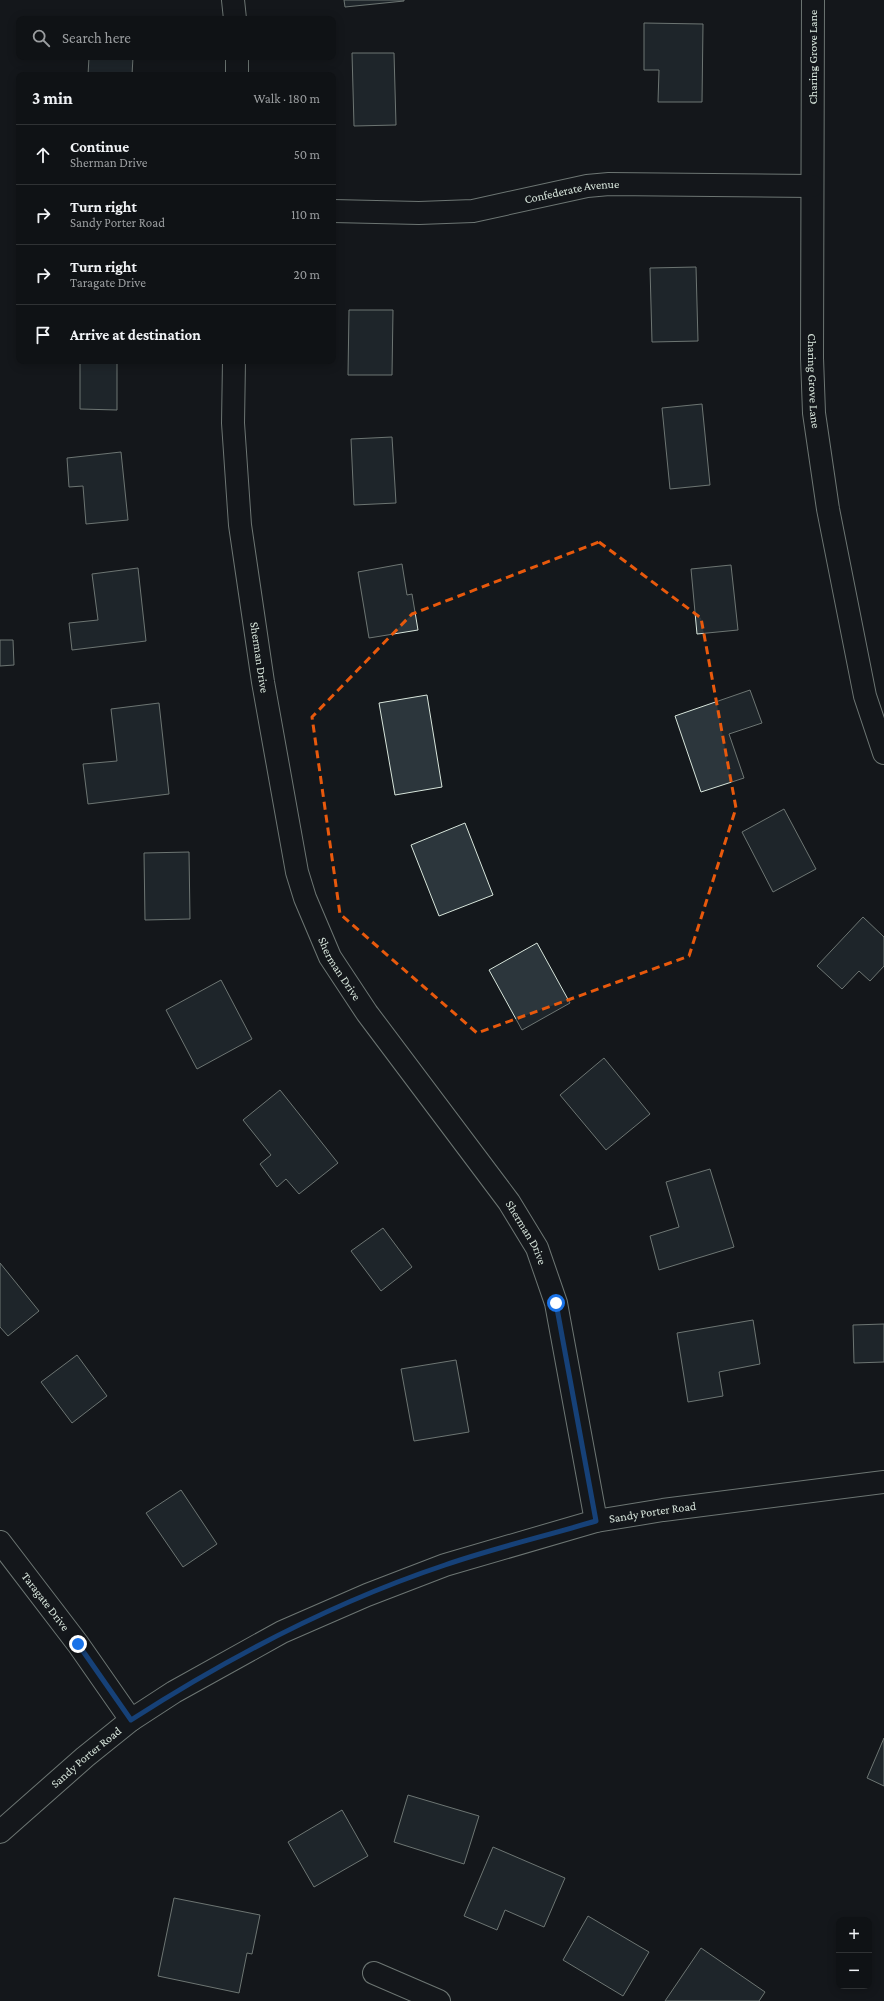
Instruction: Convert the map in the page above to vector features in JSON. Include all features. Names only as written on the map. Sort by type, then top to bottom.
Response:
[{"type":"street","points":[[233,0],[235,16]]},
{"type":"street","name":"Charing Grove Lane","points":[[813,0],[812,358],[814,413],[828,509],[865,696],[884,753]]},
{"type":"street","points":[[237,60],[237,72]]},
{"type":"street","name":"Confederate Avenue","points":[[336,211],[419,214],[473,211],[587,186],[609,184],[812,186]]},
{"type":"street","name":"Sherman Drive","points":[[234,364],[233,423],[240,525],[263,682],[297,872],[304,898],[330,957],[366,1012],[509,1202],[537,1248],[556,1303],[596,1521]]},
{"type":"street","name":"Sandy Porter Road","points":[[0,1832],[84,1757],[131,1720],[174,1692],[282,1632],[367,1595],[445,1565],[596,1521],[663,1510],[884,1482]]},
{"type":"street","name":"Taragate Drive","points":[[0,1542],[78,1644],[131,1720]]},
{"type":"street","points":[[374,1973],[439,2001]]},
{"type":"highlighted area","points":[[599,542],[701,618],[736,808],[689,956],[477,1033],[340,914],[312,717],[412,614]]},
{"type":"building","points":[[344,0],[404,0],[404,1],[345,7]]},
{"type":"building","points":[[644,23],[703,24],[702,102],[658,102],[659,70],[644,70]]},
{"type":"building","points":[[352,53],[394,53],[396,125],[354,126]]},
{"type":"building","points":[[89,60],[133,60],[132,72],[88,72]]},
{"type":"building","points":[[696,267],[698,341],[652,342],[650,268]]},
{"type":"building","points":[[349,310],[393,310],[392,375],[348,375]]},
{"type":"building","points":[[80,364],[117,364],[117,410],[80,409]]},
{"type":"building","points":[[702,404],[710,485],[670,489],[662,408]]},
{"type":"building","points":[[392,437],[396,503],[354,505],[351,439]]},
{"type":"building","points":[[121,452],[128,520],[86,524],[83,486],[69,487],[67,458]]},
{"type":"building","points":[[402,564],[407,595],[412,594],[418,630],[369,638],[358,572]]},
{"type":"building","points":[[731,565],[738,630],[697,634],[691,569]]},
{"type":"building","points":[[138,568],[146,641],[72,650],[69,623],[98,620],[92,574]]},
{"type":"building","points":[[0,640],[13,640],[14,665],[0,666]]},
{"type":"building","points":[[750,690],[762,723],[729,734],[744,778],[701,792],[675,716]]},
{"type":"building","points":[[427,695],[442,787],[395,795],[379,703]]},
{"type":"building","points":[[159,703],[169,794],[88,804],[83,764],[117,761],[111,709]]},
{"type":"building","points":[[784,809],[816,869],[773,892],[742,832]]},
{"type":"building","points":[[465,823],[493,895],[439,916],[411,845]]},
{"type":"building","points":[[189,852],[190,919],[145,920],[144,853]]},
{"type":"building","points":[[863,917],[884,937],[884,966],[870,981],[859,971],[842,989],[817,966]]},
{"type":"building","points":[[537,943],[570,1003],[522,1030],[489,970]]},
{"type":"building","points":[[221,980],[252,1039],[197,1069],[166,1010]]},
{"type":"building","points":[[604,1058],[650,1114],[606,1150],[560,1095]]},
{"type":"building","points":[[280,1090],[338,1163],[299,1194],[286,1179],[277,1187],[260,1164],[271,1155],[243,1120]]},
{"type":"building","points":[[710,1169],[734,1247],[659,1270],[650,1236],[679,1227],[666,1182]]},
{"type":"building","points":[[383,1228],[412,1267],[381,1291],[351,1251]]},
{"type":"building","points":[[0,1263],[39,1311],[8,1336],[0,1327]]},
{"type":"building","points":[[753,1320],[760,1364],[719,1372],[723,1396],[688,1402],[677,1333]]},
{"type":"building","points":[[884,1324],[884,1362],[854,1363],[853,1325]]},
{"type":"building","points":[[77,1355],[107,1396],[72,1423],[41,1382]]},
{"type":"building","points":[[456,1360],[469,1432],[414,1441],[401,1369]]},
{"type":"building","points":[[181,1490],[217,1544],[183,1567],[146,1513]]},
{"type":"building","points":[[884,1738],[884,1786],[867,1778]]},
{"type":"building","points":[[408,1795],[479,1816],[464,1864],[394,1842]]},
{"type":"building","points":[[342,1810],[368,1856],[314,1887],[288,1842]]},
{"type":"building","points":[[493,1847],[565,1878],[544,1927],[505,1910],[497,1930],[464,1916]]},
{"type":"building","points":[[174,1898],[260,1915],[252,1954],[247,1953],[239,1993],[158,1976]]},
{"type":"building","points":[[588,1916],[649,1952],[623,1996],[563,1960]]},
{"type":"building","points":[[701,1948],[765,1992],[759,2001],[665,2001]]},
{"type":"route","points":[[78,1644],[131,1720],[174,1692],[282,1632],[367,1595],[445,1565],[596,1521],[556,1303]]}]
